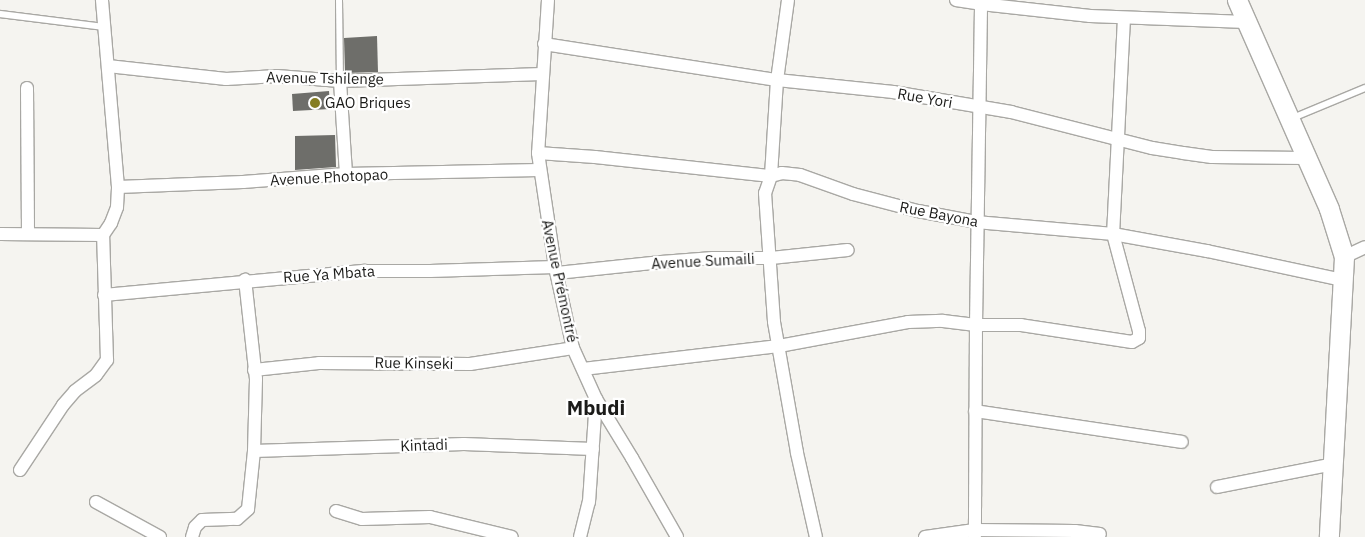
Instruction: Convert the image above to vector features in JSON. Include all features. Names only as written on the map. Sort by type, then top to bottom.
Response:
[{"type":"street","points":[[20,470],[63,405],[75,391],[104,366],[107,350],[103,234],[111,223],[117,207],[118,187],[102,0]]},
{"type":"street","name":"Avenue Prémontré","points":[[548,0],[538,153],[556,270],[573,348],[596,399],[677,537]]},
{"type":"street","points":[[788,0],[777,80],[771,176],[766,193],[773,315],[797,453],[816,537]]},
{"type":"street","points":[[956,0],[1090,16],[1246,22]]},
{"type":"street","points":[[1237,0],[1304,158],[1328,208],[1344,257],[1329,537]]},
{"type":"street","points":[[975,534],[976,222],[981,2]]},
{"type":"street","points":[[583,369],[778,346],[908,322],[943,321],[976,325],[1022,325],[1132,342],[1137,340],[1139,331],[1113,234],[1124,18]]},
{"type":"street","name":"Rue Yori","points":[[544,44],[777,80],[894,92],[1011,112],[1152,148],[1212,157],[1304,158]]},
{"type":"street","name":"Avenue Tshilenge","points":[[108,66],[226,79],[277,76],[340,81],[542,74]]},
{"type":"street","points":[[340,81],[346,174]]},
{"type":"street","points":[[27,88],[28,233]]},
{"type":"street","name":"Rue Bayona","points":[[538,153],[595,156],[771,176],[782,173],[800,175],[853,194],[918,211],[976,222],[1113,234],[1207,251],[1342,280]]},
{"type":"street","name":"Avenue Photopao","points":[[118,187],[243,182],[346,174],[540,170]]},
{"type":"street","points":[[0,234],[103,234]]},
{"type":"street","points":[[1344,257],[1365,247]]},
{"type":"street","name":"Avenue Sumaili","points":[[556,270],[704,259],[771,258],[848,250]]},
{"type":"street","name":"Rue Ya Mbata","points":[[104,295],[245,280],[365,271],[556,270]]},
{"type":"street","points":[[192,537],[195,527],[202,520],[237,519],[246,512],[254,451],[256,379],[245,280]]},
{"type":"street","name":"Rue Kinseki","points":[[254,370],[319,363],[470,364],[573,348]]},
{"type":"street","points":[[580,537],[589,502],[596,399]]},
{"type":"street","points":[[975,411],[1182,442]]},
{"type":"street","name":"Kintadi","points":[[254,451],[464,444],[593,449]]},
{"type":"street","points":[[1217,487],[1334,464]]},
{"type":"street","points":[[96,502],[160,537]]},
{"type":"street","points":[[336,511],[362,519],[430,517],[512,537]]},
{"type":"street","points":[[925,537],[1075,531],[1100,534]]},
{"type":"lane","points":[[339,0],[340,81]]},
{"type":"lane","points":[[0,14],[105,27]]},
{"type":"lane","points":[[1289,119],[1365,88]]},
{"type":"building","points":[[377,36],[378,72],[345,73],[344,38]]},
{"type":"building","points":[[329,91],[330,109],[293,111],[292,94]]},
{"type":"building","points":[[335,135],[336,167],[295,170],[295,136]]},
{"type":"place","name":"GAO Briques","points":[[315,103]]},
{"type":"district","name":"Mbudi","points":[[596,407]]}]
